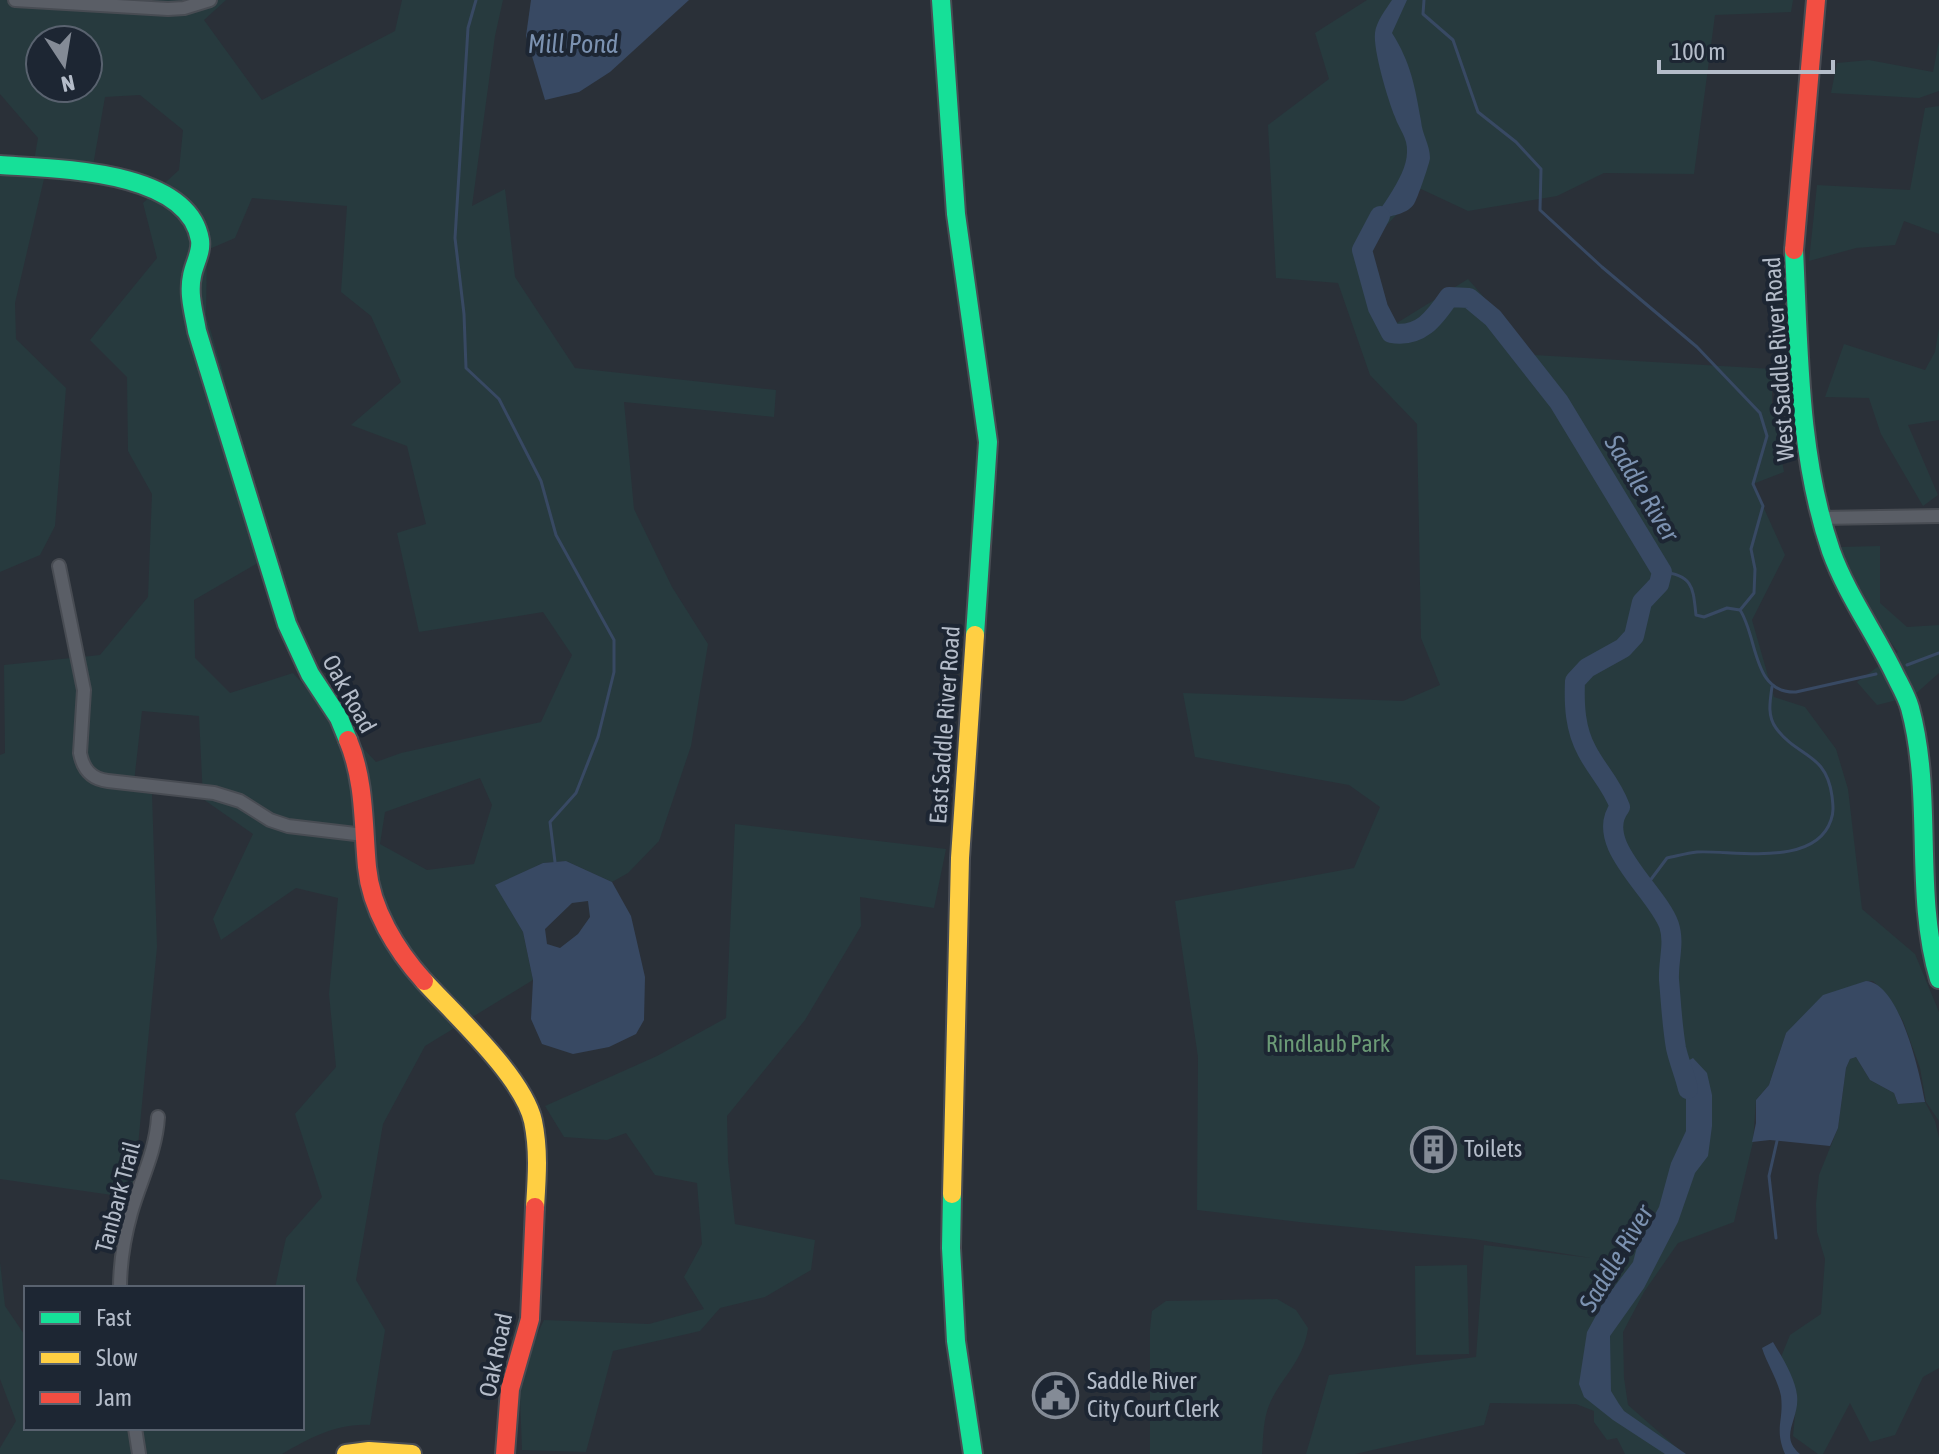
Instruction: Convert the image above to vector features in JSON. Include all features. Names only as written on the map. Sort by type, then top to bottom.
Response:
[{"type":"street","points":[[0,1],[168,9],[210,0]]},
{"type":"street","name":"East Saddle River Road","points":[[941,0],[956,214],[988,442],[960,858],[951,1248],[953,1316],[973,1454]]},
{"type":"street","name":"West Saddle River Road","points":[[1816,0],[1794,250],[1803,418],[1821,518],[1832,553],[1848,590],[1886,655],[1910,706],[1921,773],[1928,934],[1939,979]]},
{"type":"street","name":"Oak Road","points":[[0,165],[117,177],[179,203],[193,219],[200,240],[191,285],[197,331],[287,624],[310,674],[339,718],[356,759],[364,807],[367,871],[373,896],[392,940],[406,961],[504,1068],[525,1098],[532,1117],[538,1153],[530,1319],[510,1389],[505,1454]]},
{"type":"street","points":[[1821,518],[1939,516]]},
{"type":"street","points":[[59,566],[84,690],[80,753],[86,770],[108,781],[214,793],[240,801],[270,820],[288,826],[364,835]]},
{"type":"street","name":"Tanbark Trail","points":[[120,1286],[131,1213],[156,1144],[158,1117]]},
{"type":"street","points":[[135,1430],[139,1454]]},
{"type":"street","points":[[346,1454],[369,1451],[412,1454]]},
{"type":"green space","points":[[0,0],[226,0],[204,20],[262,100],[395,31],[402,0],[503,0],[495,36],[472,206],[505,189],[515,277],[575,368],[776,390],[774,417],[624,402],[634,509],[672,587],[708,644],[691,746],[659,841],[628,873],[612,882],[566,861],[543,863],[496,885],[523,932],[533,980],[425,1046],[383,1124],[356,1280],[385,1330],[370,1425],[335,1429],[282,1454],[0,1454],[0,1448],[16,1421],[0,1379],[0,1262],[5,1306],[24,1334],[24,1430],[304,1430],[304,1286],[275,1286],[286,1238],[322,1197],[295,1114],[336,1067],[329,994],[338,898],[296,888],[221,940],[213,919],[253,834],[203,799],[199,716],[142,711],[133,791],[152,794],[157,947],[133,1198],[0,1179],[0,755],[5,753],[4,665],[100,655],[148,597],[152,494],[128,451],[127,377],[90,340],[157,258],[143,203],[179,170],[183,130],[140,95],[105,97],[104,103],[104,24],[24,24],[24,104],[104,104],[90,183],[44,179],[15,303],[16,339],[66,388],[55,526],[40,555],[0,572],[0,175],[31,178],[38,138],[0,94]],"holes":[[[252,198],[347,206],[341,292],[371,316],[401,382],[351,425],[407,446],[426,524],[397,533],[419,632],[543,612],[572,655],[541,722],[401,753],[376,762],[293,673],[230,693],[195,658],[194,600],[263,560],[222,369],[206,315],[207,250],[235,238]],[[480,778],[492,805],[474,864],[427,870],[380,844],[385,812]]]},
{"type":"green space","name":"Rindlaub Park","points":[[1367,0],[1793,0],[1791,12],[1715,15],[1694,174],[1604,173],[1557,196],[1468,211],[1421,189],[1367,246],[1392,326],[1468,279],[1534,355],[1772,369],[1772,405],[1784,472],[1753,484],[1785,555],[1752,620],[1774,697],[1805,707],[1836,749],[1848,789],[1862,909],[1915,954],[1939,1012],[1939,1121],[1926,1102],[1920,1068],[1903,1021],[1887,995],[1873,981],[1866,981],[1786,1033],[1769,1085],[1756,1100],[1753,1142],[1734,1222],[1678,1243],[1644,1292],[1623,1332],[1628,1405],[1684,1454],[1625,1454],[1617,1438],[1607,1440],[1594,1422],[1594,1411],[1576,1404],[1490,1403],[1484,1425],[1355,1454],[1306,1454],[1329,1375],[1476,1357],[1484,1245],[1591,1258],[1474,1239],[1197,1210],[1198,1057],[1175,901],[1354,868],[1380,807],[1349,785],[1195,757],[1183,693],[1403,701],[1440,685],[1421,638],[1417,424],[1370,375],[1338,283],[1276,278],[1268,125],[1329,79],[1315,33]]},
{"type":"green space","points":[[1939,41],[1939,91],[1919,98],[1831,93],[1837,63],[1869,60],[1933,72]]},
{"type":"green space","points":[[1939,106],[1939,234],[1904,221],[1895,245],[1856,248],[1809,261],[1817,185],[1910,190],[1925,108]]},
{"type":"green space","points":[[1939,328],[1939,420],[1908,425],[1938,495],[1923,506],[1881,434],[1869,398],[1825,397],[1844,344],[1925,370],[1935,352]]},
{"type":"green space","points":[[1880,546],[1880,603],[1907,627],[1939,625],[1939,673],[1913,696],[1877,705],[1857,682],[1898,652],[1865,601],[1840,547]]},
{"type":"green space","points":[[735,824],[946,849],[934,908],[860,897],[861,926],[805,1020],[727,1116],[735,1224],[815,1240],[811,1270],[765,1297],[720,1308],[700,1331],[613,1351],[586,1452],[522,1450],[519,1371],[544,1320],[649,1324],[704,1309],[684,1277],[702,1244],[697,1183],[655,1175],[626,1133],[607,1140],[564,1137],[545,1106],[657,1056],[726,1018]]},
{"type":"green space","points":[[1856,1057],[1870,1080],[1894,1093],[1898,1104],[1925,1102],[1935,1121],[1939,1138],[1939,1368],[1923,1377],[1895,1435],[1870,1442],[1850,1403],[1823,1454],[1818,1454],[1793,1436],[1797,1395],[1781,1357],[1790,1335],[1821,1314],[1825,1259],[1817,1232],[1819,1175],[1838,1128],[1846,1068],[1850,1059]]},
{"type":"green space","points":[[1467,1265],[1469,1354],[1416,1355],[1415,1266]]},
{"type":"green space","points":[[1277,1299],[1296,1310],[1308,1328],[1295,1364],[1270,1403],[1264,1424],[1262,1454],[1150,1454],[1152,1311],[1166,1301]]},
{"type":"water","name":"Mill Pond","points":[[531,0],[689,0],[610,72],[579,92],[545,100],[526,36]]},
{"type":"water","points":[[1392,0],[1407,0],[1392,33],[1411,76],[1430,158],[1414,204],[1378,224],[1375,242],[1362,239],[1396,185],[1407,152],[1405,138],[1385,87],[1375,41],[1377,24]]},
{"type":"water","points":[[566,861],[612,882],[631,916],[645,977],[644,1020],[636,1034],[609,1047],[573,1054],[542,1044],[531,1019],[533,980],[523,932],[495,885],[543,863]],"holes":[[[588,901],[590,917],[578,934],[560,948],[547,944],[545,929],[572,903]]]},
{"type":"water","points":[[1866,981],[1878,986],[1889,997],[1898,1013],[1913,1052],[1925,1102],[1898,1104],[1894,1093],[1870,1080],[1856,1057],[1850,1059],[1846,1068],[1838,1128],[1830,1146],[1770,1140],[1752,1142],[1756,1100],[1769,1085],[1786,1033],[1823,995]]},
{"type":"water","points":[[1693,1058],[1707,1073],[1712,1095],[1708,1156],[1695,1173],[1678,1222],[1644,1288],[1610,1336],[1611,1391],[1624,1411],[1686,1454],[1665,1454],[1584,1397],[1579,1384],[1587,1332],[1605,1299],[1633,1262],[1637,1247],[1659,1207],[1671,1163],[1686,1131],[1686,1099],[1677,1067]]},
{"type":"water","points":[[1773,1342],[1796,1388],[1797,1404],[1790,1434],[1800,1454],[1785,1454],[1782,1445],[1781,1396],[1762,1348]]},
{"type":"waterway","points":[[476,0],[468,28],[455,238],[464,314],[466,368],[499,399],[541,481],[556,535],[614,640],[614,672],[598,737],[576,793],[550,822],[555,862]]},
{"type":"waterway","points":[[1424,0],[1423,14],[1453,40],[1478,112],[1516,142],[1541,169],[1540,210],[1697,347],[1760,413],[1767,436],[1753,484],[1763,506],[1751,549],[1755,569],[1754,593],[1740,610]]},
{"type":"waterway","name":"Saddle River","points":[[1380,216],[1362,250],[1378,308],[1391,333],[1418,330],[1432,319],[1449,297],[1469,298],[1493,318],[1559,402],[1662,572],[1659,584],[1642,602],[1634,636],[1623,648],[1587,668],[1575,681],[1575,708],[1583,743],[1620,807],[1614,821],[1614,836],[1620,851],[1669,925],[1669,980],[1674,1031],[1688,1089]]},
{"type":"waterway","points":[[1662,572],[1680,576],[1690,585],[1696,615],[1704,617],[1727,608],[1740,610],[1764,674],[1771,684],[1782,690],[1796,692],[1876,674]]},
{"type":"waterway","points":[[1907,665],[1939,653]]},
{"type":"waterway","points":[[1646,886],[1667,858],[1697,852],[1751,854],[1791,851],[1809,845],[1822,835],[1833,814],[1829,782],[1817,763],[1784,738],[1776,728],[1770,708],[1772,687]]},
{"type":"waterway","points":[[1776,1238],[1769,1176],[1777,1141]]},
{"type":"traffic: fast","points":[[941,0],[956,214],[988,442],[975,635]]},
{"type":"traffic: fast","points":[[0,165],[53,168],[116,177],[146,186],[171,199],[190,217],[200,240],[191,290],[197,331],[287,624],[310,674],[339,718],[348,740]]},
{"type":"traffic: fast","points":[[1794,250],[1799,364],[1812,478],[1831,551],[1910,708],[1921,775],[1927,912],[1939,979]]},
{"type":"traffic: fast","points":[[952,1194],[951,1248],[956,1341],[973,1454]]},
{"type":"traffic: slow","points":[[952,1194],[960,858],[975,635]]},
{"type":"traffic: slow","points":[[424,981],[502,1066],[527,1104],[536,1142],[535,1207]]},
{"type":"traffic: slow","points":[[346,1454],[369,1451],[412,1454]]},
{"type":"traffic: jam","points":[[1794,250],[1816,0]]},
{"type":"traffic: jam","points":[[348,740],[360,787],[369,883],[386,928],[424,981]]},
{"type":"traffic: jam","points":[[505,1454],[510,1389],[530,1319],[535,1207]]},
{"type":"place","name":"Toilets","points":[[1433,1149]]},
{"type":"place","name":"Saddle River City Court Clerk","points":[[1056,1395]]}]
